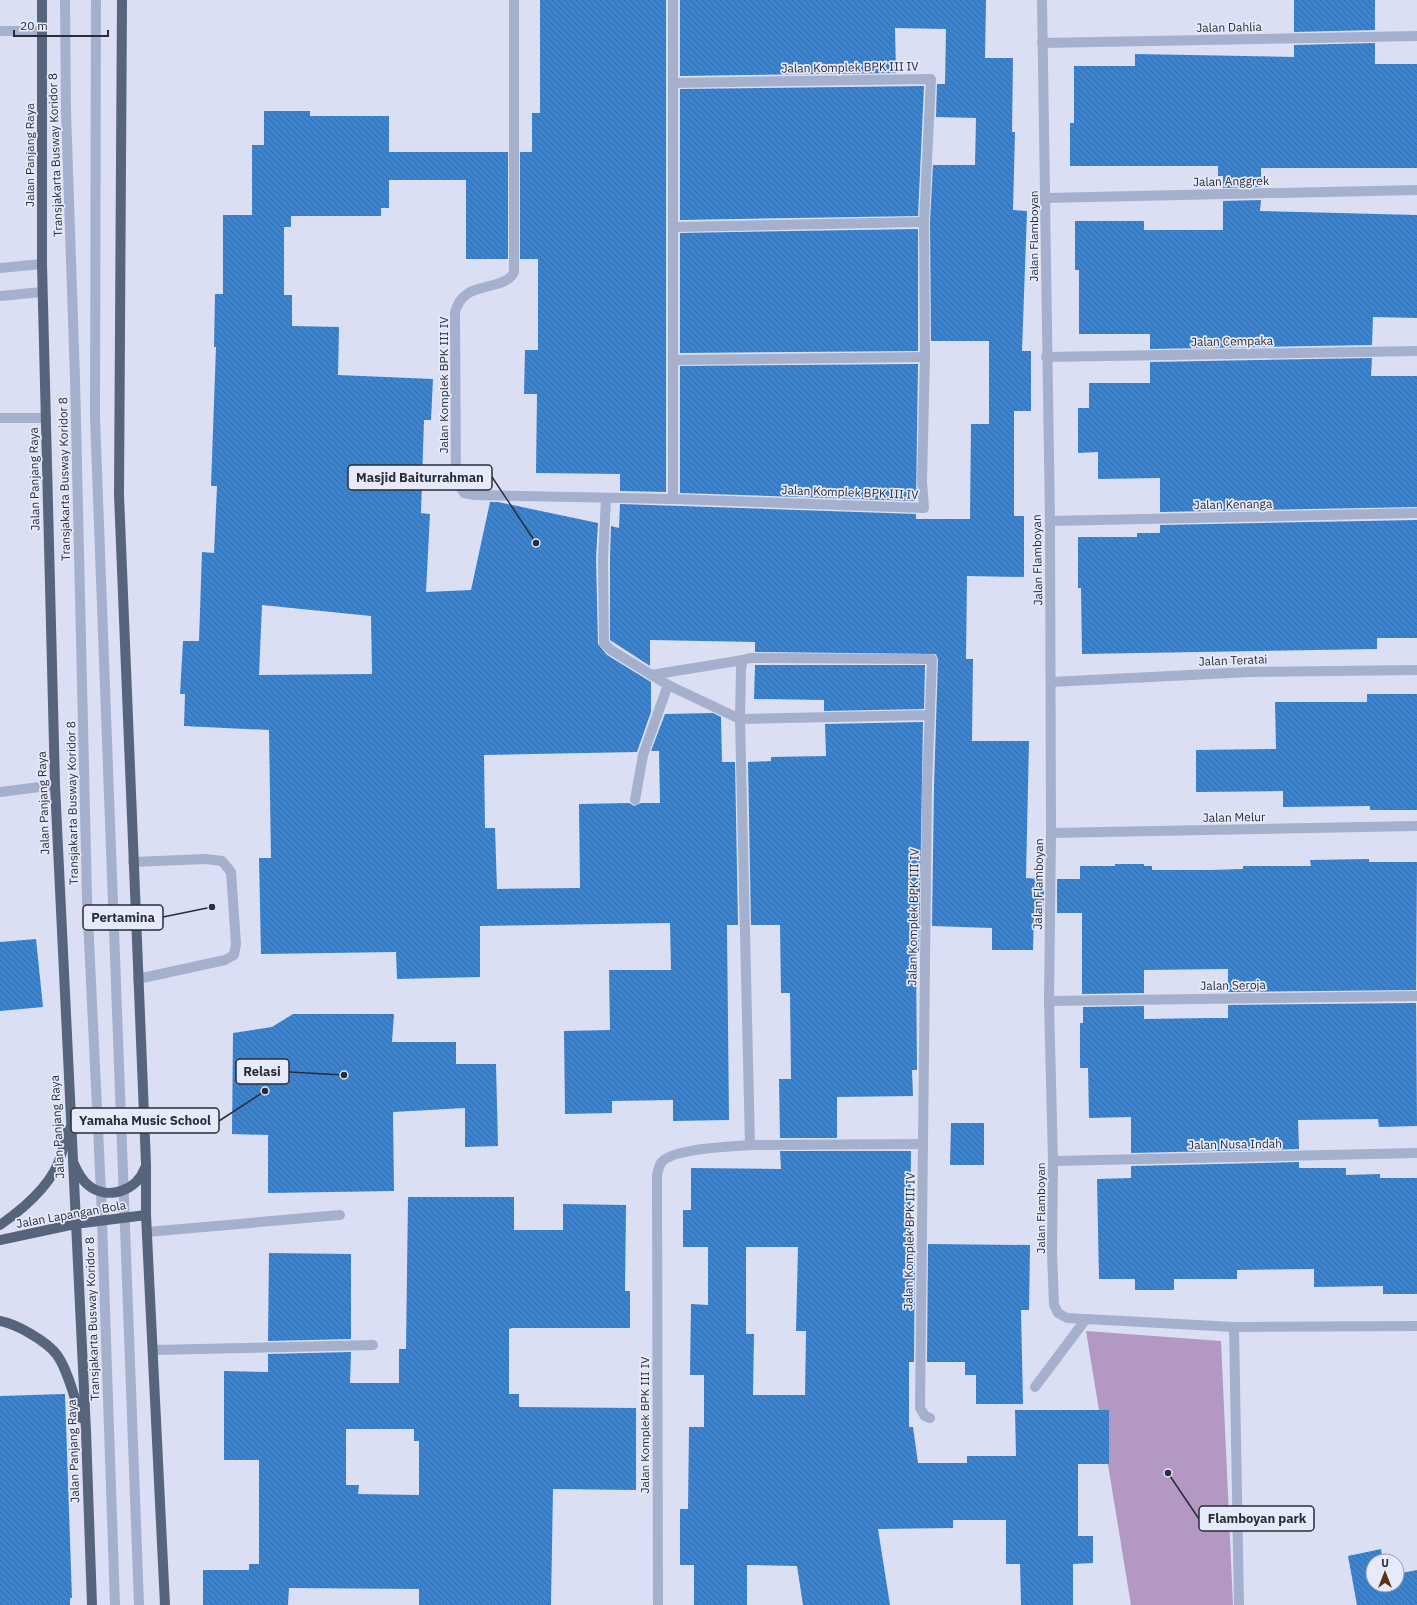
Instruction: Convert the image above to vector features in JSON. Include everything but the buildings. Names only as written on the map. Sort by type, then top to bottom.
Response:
[{"type":"main road","name":"Jalan Panjang Raya","points":[[42,0],[42,292],[55,785],[69,1117],[86,1432],[92,1605]]},
{"type":"main road","points":[[122,0],[119,495],[146,1164],[146,1215],[165,1605]]},
{"type":"main road","points":[[0,1225],[20,1211],[37,1194],[54,1171],[61,1156],[69,1117]]},
{"type":"main road","points":[[72,1159],[83,1180],[94,1190],[101,1192],[123,1191],[140,1178],[146,1164]]},
{"type":"main road","name":"Jalan Lapangan Bola","points":[[0,1240],[75,1224],[146,1215]]},
{"type":"main road","points":[[0,1321],[10,1323],[43,1342],[57,1355],[69,1383],[86,1432]]},
{"type":"street","name":"Transjakarta Busway Koridor 8","points":[[65,0],[66,111],[75,379],[87,898],[101,1192],[115,1605]]},
{"type":"street","points":[[96,0],[95,417],[124,1218],[132,1373],[139,1605]]},
{"type":"street","name":"Jalan Komplek BPK III IV","points":[[514,0],[514,272],[509,280],[468,293],[459,302],[454,312],[456,481],[464,492],[474,495],[606,499],[673,499],[924,508],[922,481],[925,357],[924,222],[931,79],[673,83]]},
{"type":"street","points":[[673,0],[673,499]]},
{"type":"street","name":"Jalan Flamboyan","points":[[1042,0],[1046,357],[1050,521],[1051,833],[1049,1001],[1053,1161],[1052,1253],[1054,1305],[1058,1313],[1067,1318],[1234,1327],[1417,1326]]},
{"type":"street","points":[[0,31],[42,31]]},
{"type":"street","name":"Jalan Dahlia","points":[[1042,43],[1417,36]]},
{"type":"street","name":"Jalan Anggrek","points":[[1045,198],[1417,190]]},
{"type":"street","points":[[674,227],[924,222]]},
{"type":"street","points":[[0,268],[42,264]]},
{"type":"street","points":[[0,296],[42,292]]},
{"type":"street","name":"Jalan Cempaka","points":[[1046,357],[1417,351]]},
{"type":"street","points":[[673,360],[925,357]]},
{"type":"street","points":[[0,418],[46,418]]},
{"type":"street","points":[[606,499],[603,558],[604,643],[612,650],[668,685],[740,719],[928,715]]},
{"type":"street","name":"Jalan Kenanga","points":[[1050,521],[1417,513]]},
{"type":"street","name":"Jalan Komplek BPK III IV","points":[[744,660],[750,658],[932,659],[928,715],[920,1408],[925,1416],[930,1418]]},
{"type":"street","points":[[652,675],[744,660],[741,668],[740,719],[750,1145]]},
{"type":"street","name":"Jalan Teratai","points":[[1051,682],[1251,672],[1417,670]]},
{"type":"street","points":[[635,800],[643,755],[668,685]]},
{"type":"street","points":[[0,792],[55,785]]},
{"type":"street","name":"Jalan Melur","points":[[1051,833],[1417,826]]},
{"type":"street","points":[[133,862],[206,859],[222,861],[231,872],[236,944],[234,955],[225,960],[138,979]]},
{"type":"street","name":"Jalan Seroja","points":[[1049,1001],[1417,996]]},
{"type":"street","name":"Jalan Komplek BPK III IV","points":[[658,1605],[657,1175],[661,1162],[672,1155],[687,1151],[750,1145],[923,1144]]},
{"type":"street","name":"Jalan Nusa Indah","points":[[1053,1161],[1417,1153]]},
{"type":"street","points":[[147,1232],[340,1215]]},
{"type":"street","points":[[1035,1387],[1086,1319]]},
{"type":"street","points":[[1234,1327],[1239,1605]]},
{"type":"street","points":[[153,1350],[373,1345]]},
{"type":"shaded area","points":[[1086,1331],[1221,1341],[1233,1605],[1131,1605]]},
{"type":"place","name":"Masjid Baiturrahman","points":[[536,543]]},
{"type":"place","name":"Pertamina","points":[[212,907]]},
{"type":"place","name":"Relasi","points":[[344,1075]]},
{"type":"place","name":"Yamaha Music School","points":[[265,1091]]},
{"type":"place","name":"Flamboyan park","points":[[1168,1473]]}]
